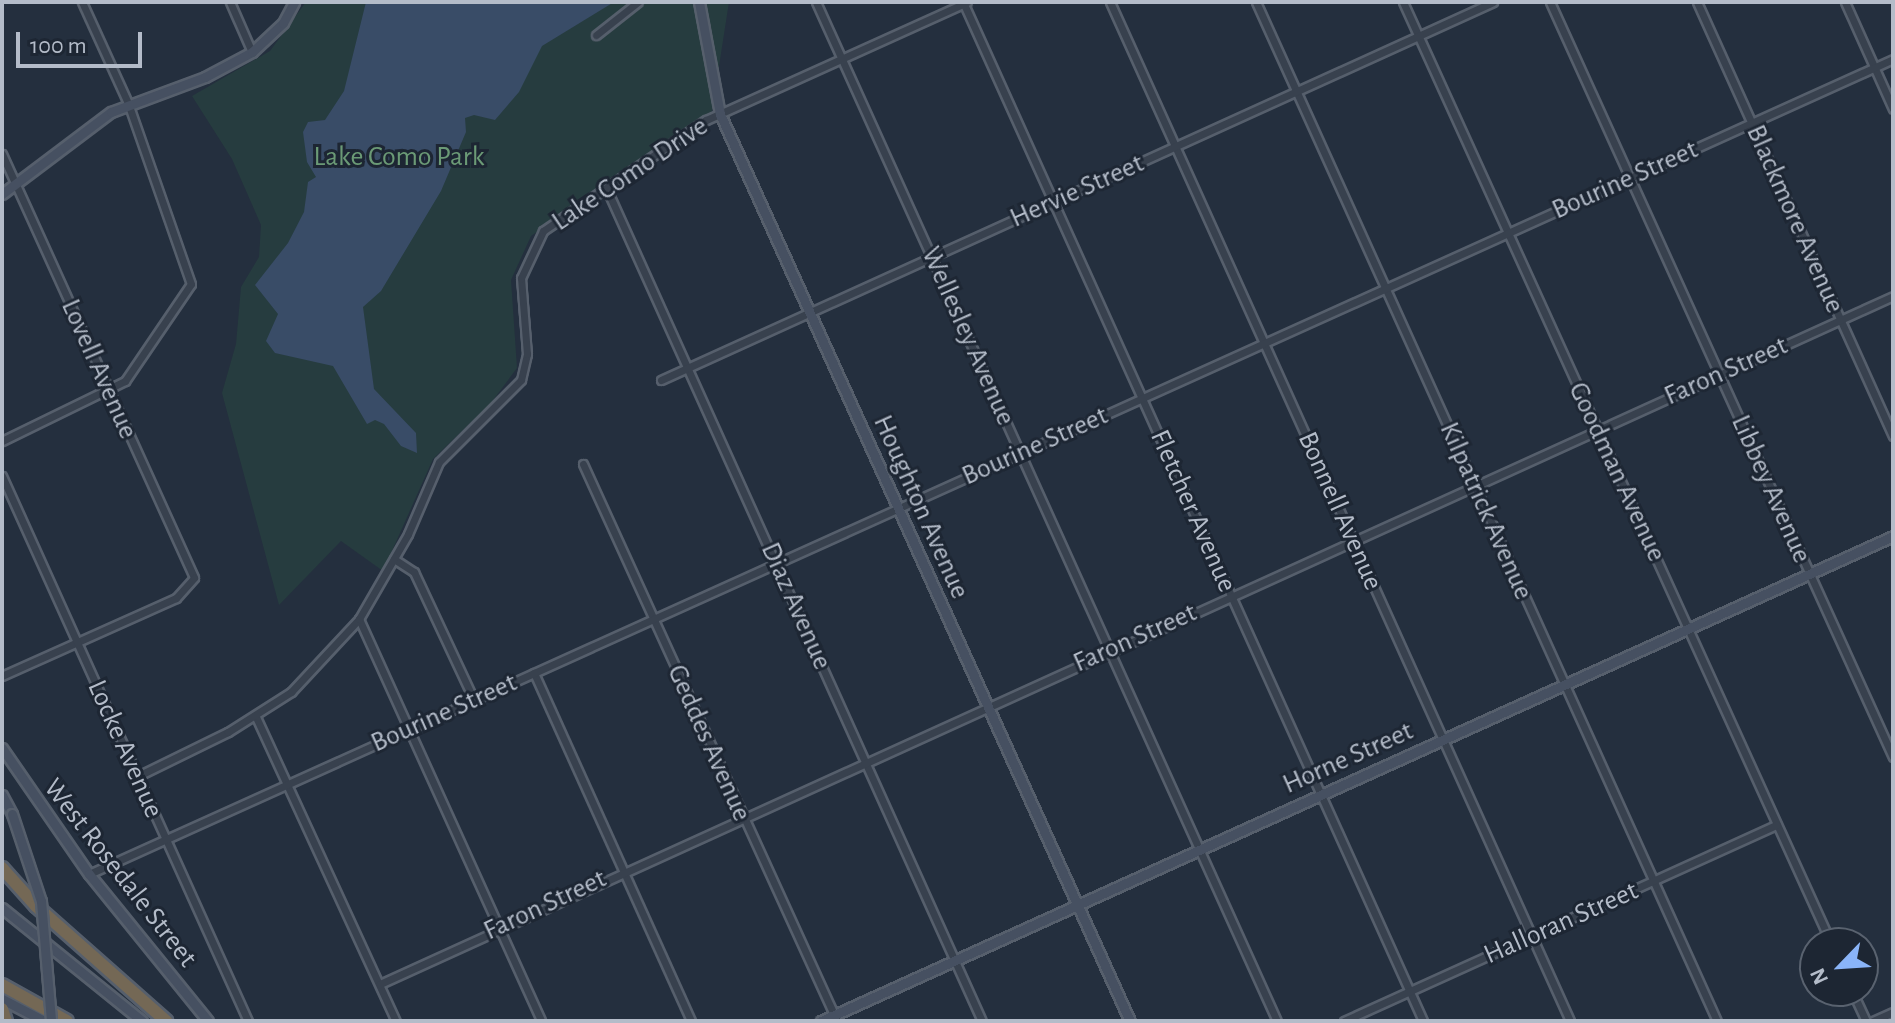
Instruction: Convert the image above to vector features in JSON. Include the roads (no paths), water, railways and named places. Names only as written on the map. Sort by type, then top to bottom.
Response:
[{"type":"highway","points":[[2,868],[36,906],[166,1021]]},
{"type":"highway","points":[[2,985],[67,1021]]},
{"type":"highway","points":[[2,1009],[6,1021]]},
{"type":"street","points":[[2,441],[110,392],[133,374],[191,284],[128,103],[82,2]]},
{"type":"street","points":[[230,2],[252,52]]},
{"type":"street","points":[[2,194],[17,187],[93,122],[128,103],[205,77],[252,52],[283,23],[294,2]]},
{"type":"street","points":[[596,35],[638,2]]},
{"type":"street","name":"Houghton Avenue","points":[[699,2],[720,114],[1130,1021]]},
{"type":"street","name":"Wellesley Avenue","points":[[816,2],[1277,1021]]},
{"type":"street","name":"Bonnell Avenue","points":[[1110,2],[1570,1021]]},
{"type":"street","name":"Kilpatrick Avenue","points":[[1256,2],[1717,1021]]},
{"type":"street","name":"Goodman Avenue","points":[[1403,2],[1824,927]]},
{"type":"street","name":"Hervie Street","points":[[661,380],[1493,2]]},
{"type":"street","name":"Libbey Avenue","points":[[1550,2],[1893,757]]},
{"type":"street","name":"Blackmore Avenue","points":[[1697,2],[1893,436]]},
{"type":"street","points":[[1845,2],[1893,109]]},
{"type":"street","name":"Lake Como Drive","points":[[138,776],[256,717],[325,661],[359,619],[394,559],[439,462],[508,396],[526,370],[520,293],[535,240],[556,221],[608,192],[720,114],[965,3]]},
{"type":"street","name":"Fletcher Avenue","points":[[965,3],[1423,1021]]},
{"type":"street","name":"Bourine Street","points":[[89,874],[1893,59]]},
{"type":"street","name":"Lovell Avenue","points":[[2,154],[194,584],[176,598],[77,642]]},
{"type":"street","name":"Diaz Avenue","points":[[608,192],[982,1021]]},
{"type":"street","name":"Faron Street","points":[[380,984],[498,926],[1893,296]]},
{"type":"street","name":"Geddes Avenue","points":[[583,464],[741,816],[836,1018]]},
{"type":"street","name":"Locke Avenue","points":[[2,476],[248,1021]]},
{"type":"street","name":"Horne Street","points":[[821,1021],[836,1018],[955,960],[1893,536]]},
{"type":"street","points":[[394,559],[414,572],[474,700]]},
{"type":"street","points":[[359,619],[541,1021]]},
{"type":"street","points":[[2,676],[77,642]]},
{"type":"street","points":[[534,673],[691,1021]]},
{"type":"street","points":[[256,717],[396,1021]]},
{"type":"street","name":"West Rosedale Street","points":[[2,748],[89,874],[208,1021]]},
{"type":"street","points":[[2,795],[12,814],[41,901],[51,1021]]},
{"type":"street","name":"Halloran Street","points":[[1344,1021],[1777,825]]},
{"type":"street","points":[[2,908],[142,1021]]},
{"type":"street","points":[[2,999],[44,1021]]},
{"type":"street","points":[[1873,1021],[1893,1012]]},
{"type":"water","points":[[366,2],[614,2],[542,46],[519,92],[495,120],[474,115],[465,118],[466,132],[441,191],[381,291],[363,307],[374,389],[416,433],[417,453],[401,446],[384,424],[375,420],[367,424],[333,366],[275,353],[266,341],[278,314],[255,285],[288,243],[304,212],[308,182],[316,177],[307,162],[303,132],[308,122],[325,120],[344,91]]},
{"type":"park label","name":"Lake Como Park","points":[[399,157]]}]
